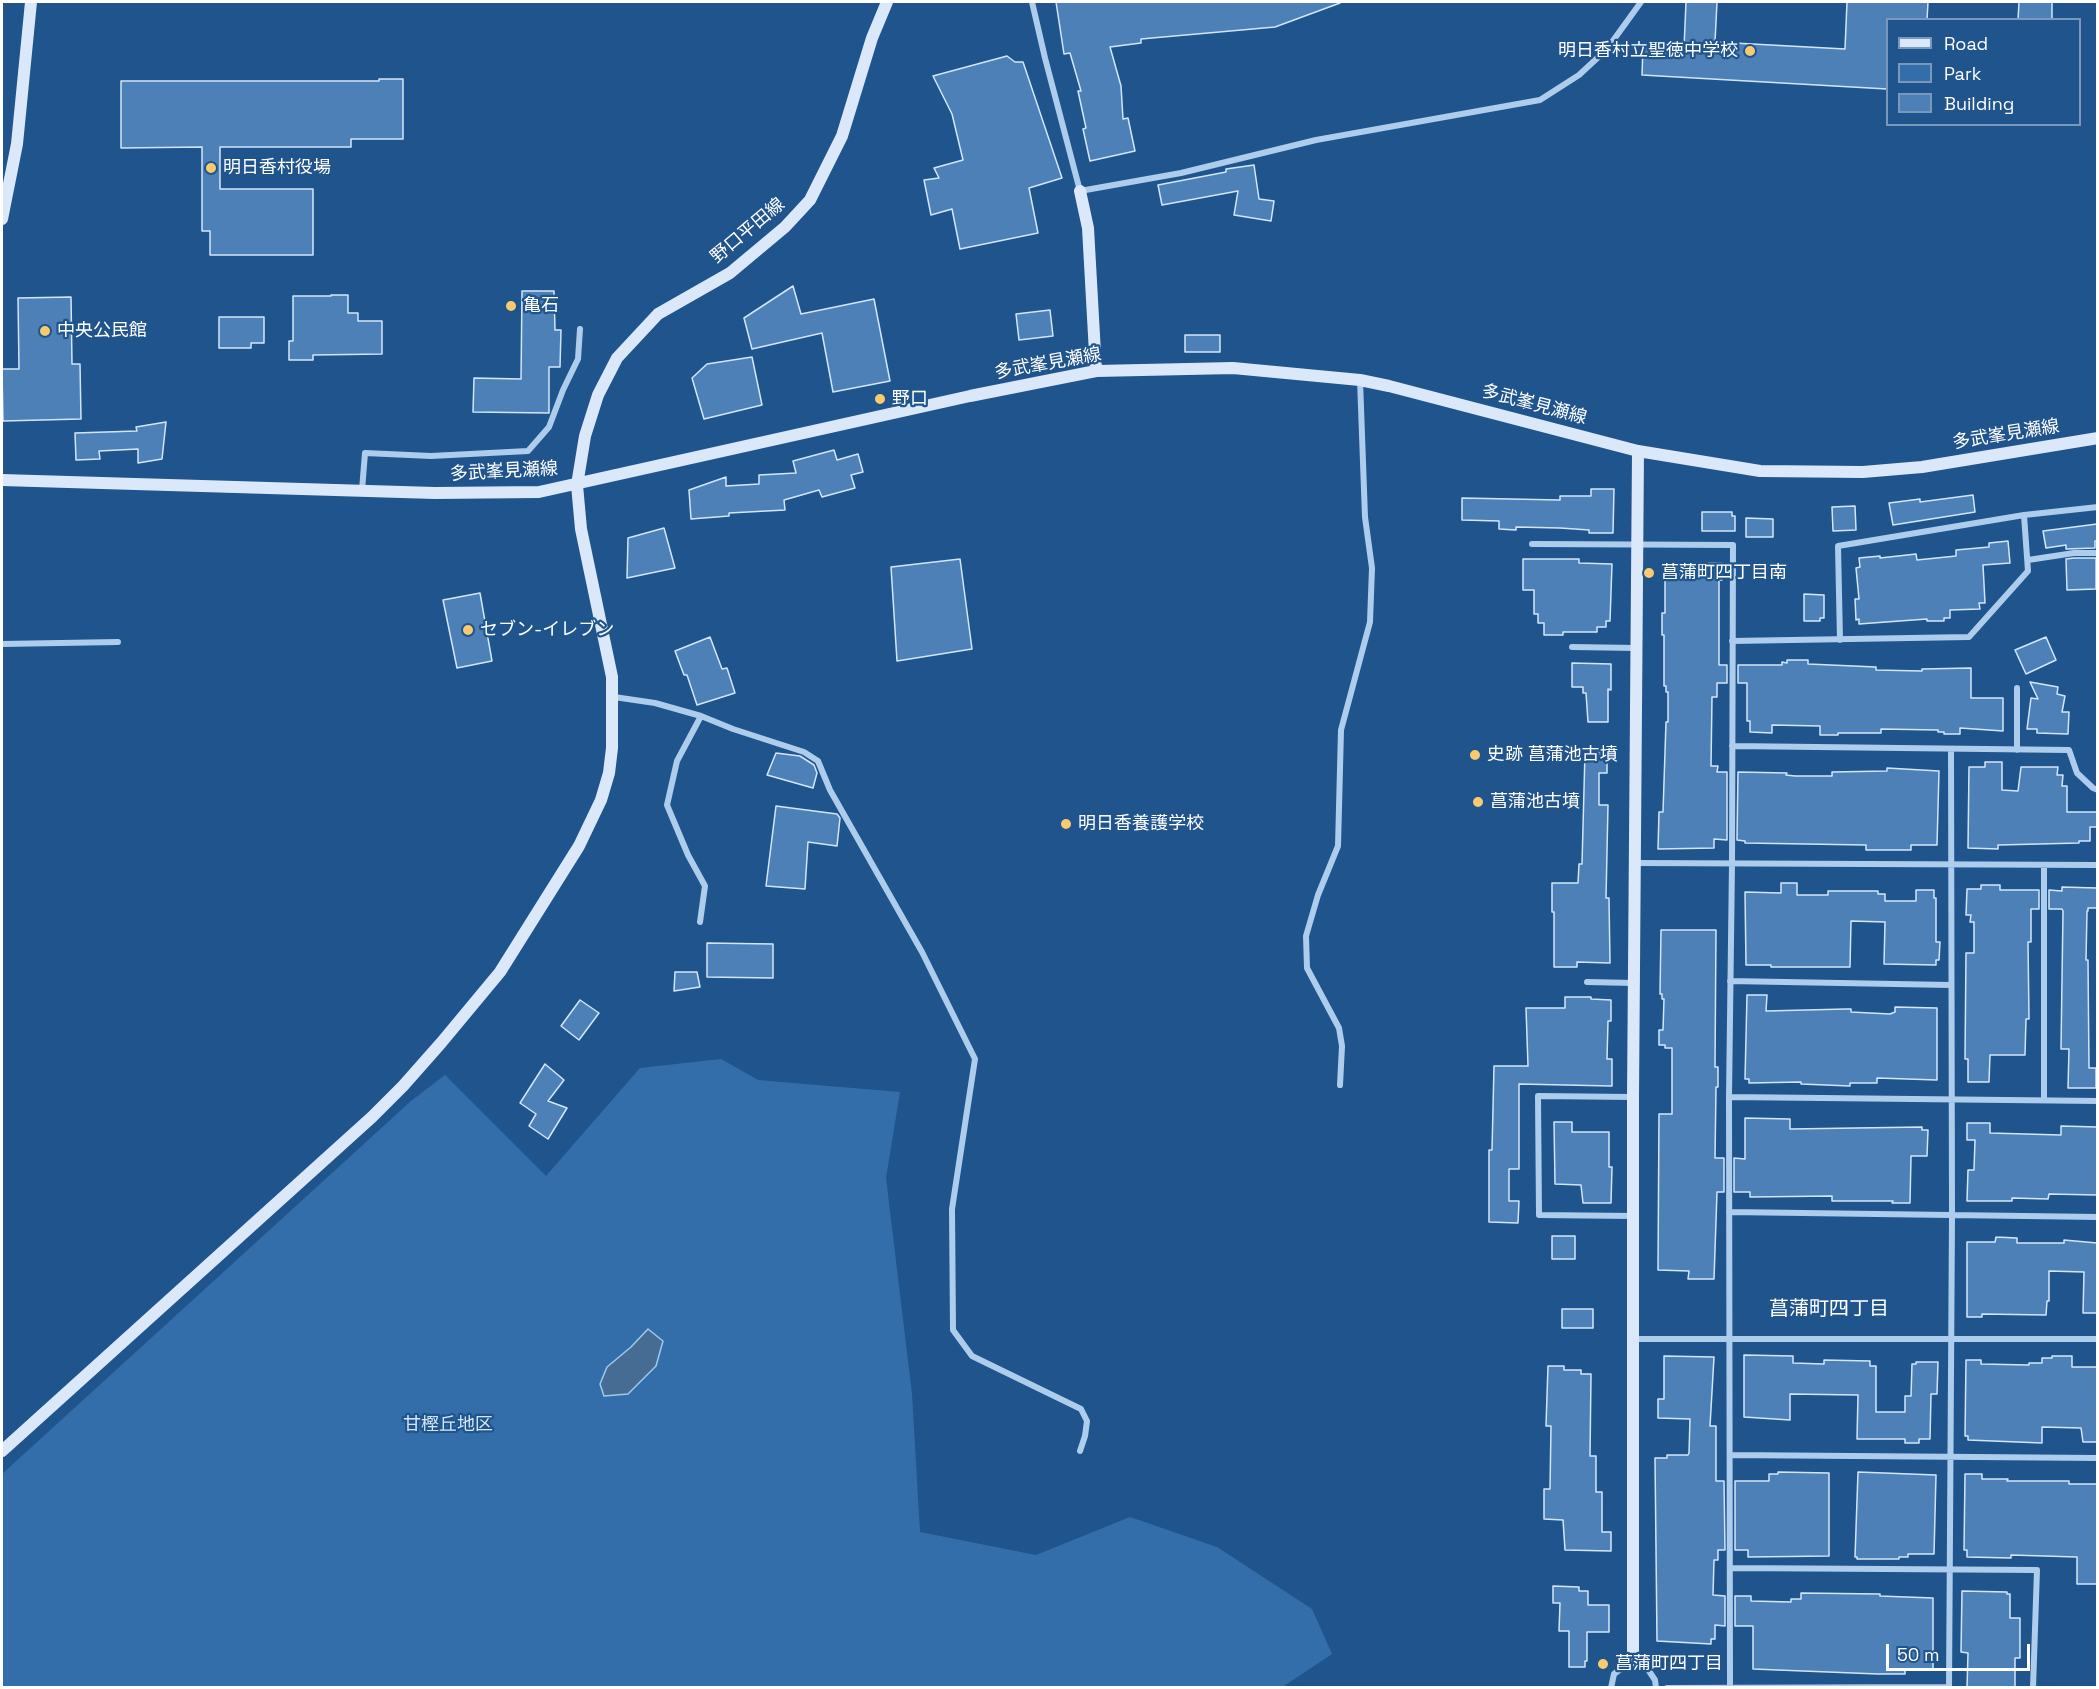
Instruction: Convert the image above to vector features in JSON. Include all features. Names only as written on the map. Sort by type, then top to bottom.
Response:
[{"type":"street","points":[[2,219],[17,144],[31,2]]},
{"type":"street","name":"野口平田線","points":[[2,1451],[372,1117],[403,1086],[500,972],[579,846],[601,800],[609,773],[614,696],[609,655],[581,529],[577,485],[585,436],[595,405],[617,358],[658,314],[730,273],[784,227],[810,200],[842,136],[872,38],[887,2]]},
{"type":"street","points":[[1032,2],[1088,228],[1096,371]]},
{"type":"street","points":[[1080,191],[1181,173],[1316,140],[1540,100],[1579,75],[1607,49],[1641,2]]},
{"type":"street","points":[[362,491],[365,453],[431,456],[528,451],[549,427],[578,359],[580,329]]},
{"type":"street","name":"多武峯見瀬線","points":[[2,480],[362,491],[539,492],[948,401],[1096,371],[1233,368],[1360,380],[1638,450],[1760,471],[1863,472],[1922,467],[2097,438]]},
{"type":"street","points":[[1340,1085],[1342,1046],[1339,1028],[1307,968],[1306,936],[1318,895],[1338,846],[1341,730],[1370,622],[1372,568],[1365,518],[1360,380]]},
{"type":"street","points":[[1633,1663],[1633,1097],[1638,450]]},
{"type":"street","points":[[1840,640],[1838,546],[2024,515],[2097,507]]},
{"type":"street","points":[[1732,641],[1968,637],[2028,571],[2024,515]]},
{"type":"street","points":[[1532,544],[1732,545],[1729,1097],[1730,1687]]},
{"type":"street","points":[[2028,560],[2097,552]]},
{"type":"street","points":[[2,644],[118,642]]},
{"type":"street","points":[[1572,647],[1636,648]]},
{"type":"street","points":[[2017,688],[2017,750]]},
{"type":"street","points":[[614,696],[655,703],[701,716],[804,752],[818,761],[830,790],[922,952],[975,1059],[952,1209],[954,1330],[972,1356],[1081,1409],[1087,1420],[1080,1451]]},
{"type":"street","points":[[700,921],[705,886],[688,855],[667,805],[677,761],[701,716]]},
{"type":"street","points":[[1732,746],[2069,750],[2077,773],[2097,790]]},
{"type":"street","points":[[1668,1688],[1949,1687],[1952,1216],[1951,749]]},
{"type":"street","points":[[1634,862],[2097,865]]},
{"type":"street","points":[[2044,865],[2044,1100]]},
{"type":"street","points":[[1730,981],[1950,985]]},
{"type":"street","points":[[1587,982],[1634,983]]},
{"type":"street","points":[[1633,1097],[1538,1096],[1539,1215],[1633,1216]]},
{"type":"street","points":[[1729,1097],[2097,1101]]},
{"type":"street","points":[[1729,1212],[2097,1217]]},
{"type":"street","points":[[1633,1339],[2097,1339]]},
{"type":"street","points":[[1730,1455],[2097,1458]]},
{"type":"street","points":[[1731,1568],[2037,1570],[2033,1688]]},
{"type":"street","points":[[1611,1688],[1614,1674],[1619,1668],[1633,1663],[1647,1668],[1655,1680],[1656,1688]]},
{"type":"green space","name":"甘樫丘地区","points":[[721,1059],[758,1080],[900,1092],[886,1178],[912,1394],[920,1532],[1036,1555],[1130,1517],[1217,1547],[1312,1609],[1332,1654],[1281,1688],[2,1687],[2,1474],[411,1101],[445,1075],[546,1176],[640,1068]]},
{"type":"shaded area","points":[[648,1329],[663,1341],[656,1366],[628,1394],[604,1396],[600,1384],[607,1367]]},
{"type":"building","points":[[1056,2],[1340,3],[1275,27],[1141,39],[1141,43],[1110,47],[1121,86],[1123,119],[1128,118],[1135,151],[1090,161],[1078,91],[1081,91],[1070,53],[1064,54]]},
{"type":"building","points":[[1686,2],[1717,2],[1715,42],[1845,49],[1847,2],[1928,2],[1927,18],[1886,18],[1886,89],[1642,75],[1643,46],[1684,48]]},
{"type":"building","points":[[2019,2],[2052,2],[2052,18],[2018,18]]},
{"type":"building","points":[[1007,56],[1015,62],[1023,62],[1062,178],[1029,188],[1038,233],[960,249],[952,209],[931,215],[924,180],[939,178],[934,168],[963,160],[952,114],[933,76]]},
{"type":"building","name":"明日香村役場","points":[[379,79],[403,79],[403,139],[351,139],[351,147],[220,147],[220,189],[313,189],[313,255],[210,255],[210,231],[202,231],[202,147],[121,148],[121,81],[379,81]]},
{"type":"building","points":[[1254,165],[1259,199],[1274,201],[1271,221],[1234,215],[1238,191],[1162,205],[1158,185]]},
{"type":"building","points":[[793,286],[801,314],[874,299],[890,381],[833,392],[822,333],[752,349],[744,318]]},
{"type":"building","points":[[522,291],[554,291],[555,330],[561,330],[560,367],[549,367],[549,413],[473,412],[474,378],[521,379]]},
{"type":"building","points":[[348,295],[348,313],[358,313],[358,321],[382,321],[382,354],[313,355],[313,360],[289,360],[289,341],[293,341],[293,296]]},
{"type":"building","name":"中央公民館","points":[[71,297],[72,364],[80,364],[81,419],[3,421],[2,369],[19,369],[18,298]]},
{"type":"building","points":[[1050,310],[1053,336],[1019,340],[1016,314]]},
{"type":"building","points":[[219,317],[264,317],[264,343],[251,343],[251,348],[219,348]]},
{"type":"building","points":[[1185,335],[1220,335],[1220,352],[1185,352]]},
{"type":"building","points":[[752,357],[762,405],[704,419],[692,378],[707,364]]},
{"type":"building","points":[[166,422],[162,459],[138,463],[138,449],[99,451],[100,459],[76,460],[75,433],[137,431],[136,427]]},
{"type":"building","points":[[834,450],[837,460],[858,454],[863,472],[851,475],[855,488],[822,497],[819,490],[784,500],[785,510],[729,513],[729,516],[691,519],[689,490],[726,477],[726,486],[759,484],[759,475],[796,473],[793,461]]},
{"type":"building","points":[[1591,489],[1614,489],[1613,533],[1589,533],[1589,530],[1560,528],[1499,529],[1499,521],[1462,520],[1462,498],[1560,500],[1560,496],[1591,496]]},
{"type":"building","points":[[1973,495],[1975,512],[1893,525],[1889,503],[1920,499],[1920,502]]},
{"type":"building","points":[[1855,506],[1856,530],[1833,531],[1832,507]]},
{"type":"building","points":[[1702,512],[1732,512],[1732,516],[1735,516],[1735,531],[1702,531]]},
{"type":"building","points":[[1746,518],[1773,519],[1773,537],[1746,537]]},
{"type":"building","points":[[2097,524],[2095,548],[2066,549],[2066,545],[2046,548],[2043,531]]},
{"type":"building","points":[[664,528],[675,568],[627,578],[628,538]]},
{"type":"building","points":[[2008,541],[2010,563],[1983,565],[1985,603],[1979,603],[1980,609],[1950,610],[1950,618],[1944,618],[1944,621],[1927,621],[1927,619],[1859,624],[1859,619],[1856,620],[1855,599],[1859,599],[1856,568],[1860,567],[1859,558],[1916,554],[1917,560],[1956,556],[1956,550],[1989,547],[1989,543]]},
{"type":"building","points":[[2096,558],[2096,589],[2067,590],[2066,559]]},
{"type":"building","points":[[960,559],[972,649],[897,661],[891,567]]},
{"type":"building","points":[[1523,559],[1579,559],[1579,563],[1612,564],[1610,621],[1606,621],[1606,627],[1597,627],[1597,632],[1563,632],[1563,635],[1544,635],[1544,623],[1538,623],[1538,614],[1534,614],[1534,590],[1523,590]]},
{"type":"building","points":[[1722,563],[1722,580],[1719,580],[1719,665],[1727,665],[1727,683],[1717,683],[1717,697],[1712,697],[1711,766],[1718,766],[1717,772],[1727,772],[1727,840],[1714,839],[1714,848],[1658,849],[1659,812],[1663,812],[1666,722],[1668,722],[1668,692],[1664,686],[1664,635],[1662,635],[1662,613],[1665,613],[1665,564]]},
{"type":"building","name":"セブン-イレブン","points":[[480,593],[492,661],[457,668],[443,600]]},
{"type":"building","points":[[1804,594],[1824,595],[1824,618],[1820,618],[1820,621],[1804,621]]},
{"type":"building","points":[[710,637],[722,669],[727,668],[735,693],[697,705],[687,675],[684,675],[675,651]]},
{"type":"building","points":[[2046,637],[2056,660],[2026,674],[2015,650]]},
{"type":"building","points":[[1787,660],[1808,660],[1808,664],[1876,667],[1876,670],[1922,671],[1922,669],[1971,668],[1971,698],[2003,698],[2003,731],[1960,728],[1960,734],[1944,734],[1938,730],[1881,729],[1881,733],[1820,735],[1820,726],[1772,725],[1772,733],[1750,732],[1750,721],[1747,721],[1747,683],[1738,683],[1738,665],[1782,665],[1782,662],[1787,663]]},
{"type":"building","points":[[1572,663],[1611,664],[1608,722],[1588,722],[1586,693],[1583,693],[1583,687],[1572,687]]},
{"type":"building","points":[[2030,682],[2058,687],[2057,694],[2065,696],[2062,712],[2069,712],[2068,734],[2037,733],[2037,729],[2027,729],[2031,698],[2038,699]]},
{"type":"building","points":[[1585,752],[1607,752],[1607,773],[1599,773],[1599,805],[1608,805],[1606,898],[1609,898],[1610,963],[1577,962],[1577,967],[1554,967],[1552,883],[1578,883],[1579,864],[1582,864]]},
{"type":"building","points":[[776,753],[800,756],[814,765],[817,773],[813,788],[767,775]]},
{"type":"building","points":[[1985,762],[2002,762],[2002,790],[2018,791],[2021,767],[2058,767],[2057,775],[2063,775],[2062,786],[2067,786],[2067,812],[2097,812],[2097,827],[2090,827],[2090,841],[1998,845],[1998,849],[1968,848],[1969,767],[1985,767]]},
{"type":"building","points":[[1887,768],[1939,771],[1937,845],[1911,845],[1911,850],[1866,850],[1866,845],[1745,843],[1745,841],[1737,840],[1738,772],[1832,776],[1832,772],[1887,771]]},
{"type":"building","points":[[776,806],[837,814],[840,818],[837,846],[808,842],[805,889],[766,886]]},
{"type":"building","points":[[1781,883],[1797,883],[1797,895],[1828,895],[1828,891],[1878,891],[1878,894],[1885,894],[1885,901],[1916,901],[1916,890],[1934,890],[1936,942],[1940,942],[1939,960],[1936,960],[1936,965],[1884,964],[1885,922],[1851,921],[1850,967],[1746,965],[1745,892],[1781,893]]},
{"type":"building","points":[[1981,885],[2000,885],[2000,890],[2039,890],[2039,909],[2031,909],[2031,942],[2028,942],[2029,1019],[2026,1019],[2025,1055],[1990,1055],[1989,1082],[1968,1082],[1968,1059],[1965,1059],[1966,953],[1974,953],[1974,922],[1970,922],[1971,915],[1966,915],[1967,889],[1981,889]]},
{"type":"building","points":[[2062,887],[2097,888],[2097,908],[2088,908],[2087,911],[2086,960],[2088,960],[2089,1068],[2096,1068],[2096,1088],[2068,1088],[2069,1049],[2061,1049],[2063,911],[2062,909],[2049,909],[2049,890],[2062,891]]},
{"type":"building","points":[[1661,930],[1716,930],[1715,1067],[1718,1067],[1718,1087],[1716,1087],[1715,1158],[1724,1158],[1724,1192],[1717,1192],[1714,1279],[1688,1279],[1689,1271],[1658,1270],[1659,1114],[1672,1114],[1672,1048],[1659,1045],[1659,1030],[1663,1030],[1664,999],[1660,994]]},
{"type":"building","points":[[707,943],[773,944],[773,978],[707,977]]},
{"type":"building","points":[[675,972],[697,972],[700,987],[674,991]]},
{"type":"building","points":[[1747,995],[1767,995],[1766,1011],[1851,1009],[1851,1012],[1890,1014],[1895,1012],[1895,1007],[1937,1008],[1937,1080],[1877,1078],[1877,1083],[1850,1083],[1850,1086],[1801,1084],[1801,1082],[1749,1083],[1749,1079],[1745,1079]]},
{"type":"building","points":[[1565,997],[1611,1000],[1607,1059],[1612,1059],[1612,1086],[1519,1084],[1519,1169],[1509,1169],[1509,1201],[1519,1201],[1518,1223],[1489,1222],[1489,1150],[1492,1150],[1494,1066],[1528,1066],[1526,1008],[1565,1008]]},
{"type":"building","points":[[580,1000],[599,1013],[579,1040],[561,1026]]},
{"type":"building","points":[[545,1064],[564,1080],[548,1101],[567,1108],[548,1139],[529,1126],[536,1114],[520,1103]]},
{"type":"building","points":[[1745,1118],[1790,1119],[1790,1129],[1922,1127],[1922,1130],[1928,1130],[1927,1156],[1911,1156],[1910,1203],[1832,1201],[1832,1196],[1750,1197],[1750,1192],[1734,1192],[1734,1158],[1745,1159]]},
{"type":"building","points":[[1554,1122],[1572,1122],[1572,1132],[1609,1132],[1609,1167],[1612,1167],[1611,1203],[1583,1203],[1581,1185],[1555,1184]]},
{"type":"building","points":[[1967,1123],[1990,1123],[1990,1133],[2061,1135],[2061,1126],[2097,1127],[2097,1195],[2049,1194],[2048,1199],[2012,1198],[2012,1201],[1967,1201],[1968,1170],[1974,1170],[1975,1140],[1967,1140]]},
{"type":"building","points":[[1552,1236],[1575,1236],[1575,1259],[1552,1259]]},
{"type":"building","points":[[1996,1237],[2017,1238],[2017,1243],[2064,1243],[2064,1240],[2097,1243],[2097,1313],[2083,1313],[2084,1272],[2049,1271],[2049,1301],[2047,1301],[2046,1315],[1982,1314],[1982,1317],[1967,1317],[1967,1242],[1995,1242]]},
{"type":"building","points":[[1562,1309],[1593,1309],[1593,1328],[1562,1328]]},
{"type":"building","points":[[1744,1355],[1793,1356],[1793,1363],[1824,1364],[1824,1360],[1870,1361],[1870,1366],[1876,1366],[1876,1412],[1905,1412],[1905,1396],[1911,1396],[1912,1364],[1938,1362],[1937,1394],[1931,1394],[1930,1439],[1919,1439],[1919,1443],[1905,1443],[1905,1439],[1857,1439],[1858,1395],[1790,1394],[1790,1420],[1744,1417]]},
{"type":"building","points":[[1664,1356],[1714,1357],[1710,1426],[1716,1426],[1716,1481],[1724,1481],[1725,1550],[1718,1550],[1718,1560],[1714,1560],[1713,1595],[1725,1596],[1725,1626],[1715,1625],[1715,1639],[1711,1639],[1711,1644],[1657,1641],[1655,1458],[1667,1458],[1667,1455],[1688,1455],[1690,1419],[1658,1418],[1658,1399],[1664,1399]]},
{"type":"building","points":[[2052,1356],[2072,1356],[2072,1367],[2097,1367],[2097,1442],[2083,1442],[2081,1428],[2042,1427],[2042,1443],[1968,1440],[1968,1436],[1965,1436],[1966,1360],[1981,1360],[1981,1364],[2029,1365],[2029,1363],[2042,1363],[2042,1358],[2052,1358]]},
{"type":"building","points":[[1548,1366],[1564,1366],[1564,1370],[1581,1370],[1581,1374],[1591,1374],[1590,1456],[1596,1456],[1596,1492],[1602,1492],[1602,1532],[1611,1532],[1611,1551],[1565,1550],[1563,1520],[1544,1519],[1544,1489],[1550,1489],[1551,1426],[1546,1426]]},
{"type":"building","points":[[1778,1472],[1829,1473],[1829,1556],[1748,1557],[1748,1550],[1735,1550],[1735,1481],[1769,1481],[1769,1474],[1778,1474]]},
{"type":"building","points":[[1858,1472],[1936,1475],[1934,1554],[1908,1554],[1908,1557],[1899,1557],[1899,1559],[1857,1559],[1855,1557]]},
{"type":"building","points":[[1965,1474],[1982,1474],[1982,1479],[2008,1479],[2007,1481],[2069,1481],[2069,1484],[2097,1484],[2097,1584],[2077,1584],[2077,1557],[2011,1555],[2011,1558],[1967,1557],[1967,1550],[1964,1550]]},
{"type":"building","points":[[1553,1586],[1579,1587],[1579,1591],[1588,1591],[1588,1605],[1609,1605],[1609,1632],[1587,1632],[1585,1667],[1569,1667],[1569,1631],[1559,1631],[1560,1603],[1553,1603]]},
{"type":"building","points":[[1962,1591],[2007,1592],[2010,1594],[2010,1618],[2020,1618],[2020,1658],[2015,1658],[2015,1688],[1967,1688],[1968,1653],[1961,1652]]},
{"type":"building","points":[[1801,1593],[1880,1594],[1880,1596],[1933,1598],[1933,1669],[1905,1669],[1905,1674],[1878,1674],[1753,1669],[1753,1626],[1735,1626],[1735,1596],[1751,1596],[1751,1601],[1791,1602],[1791,1599],[1801,1599]]},
{"type":"place","name":"明日香村立聖徳中学校","points":[[1750,51]]},
{"type":"place","name":"明日香村役場","points":[[211,168]]},
{"type":"place","name":"亀石","points":[[511,306]]},
{"type":"place","name":"中央公民館","points":[[45,331]]},
{"type":"place","name":"野口","points":[[880,399]]},
{"type":"place","name":"菖蒲町四丁目南","points":[[1649,573]]},
{"type":"place","name":"セブン-イレブン","points":[[468,630]]},
{"type":"place","name":"史跡 菖蒲池古墳","points":[[1475,755]]},
{"type":"place","name":"菖蒲池古墳","points":[[1478,802]]},
{"type":"place","name":"明日香養護学校","points":[[1066,824]]},
{"type":"place","name":"菖蒲町四丁目","points":[[1603,1664]]},
{"type":"district","name":"菖蒲町四丁目","points":[[1829,1310]]}]
